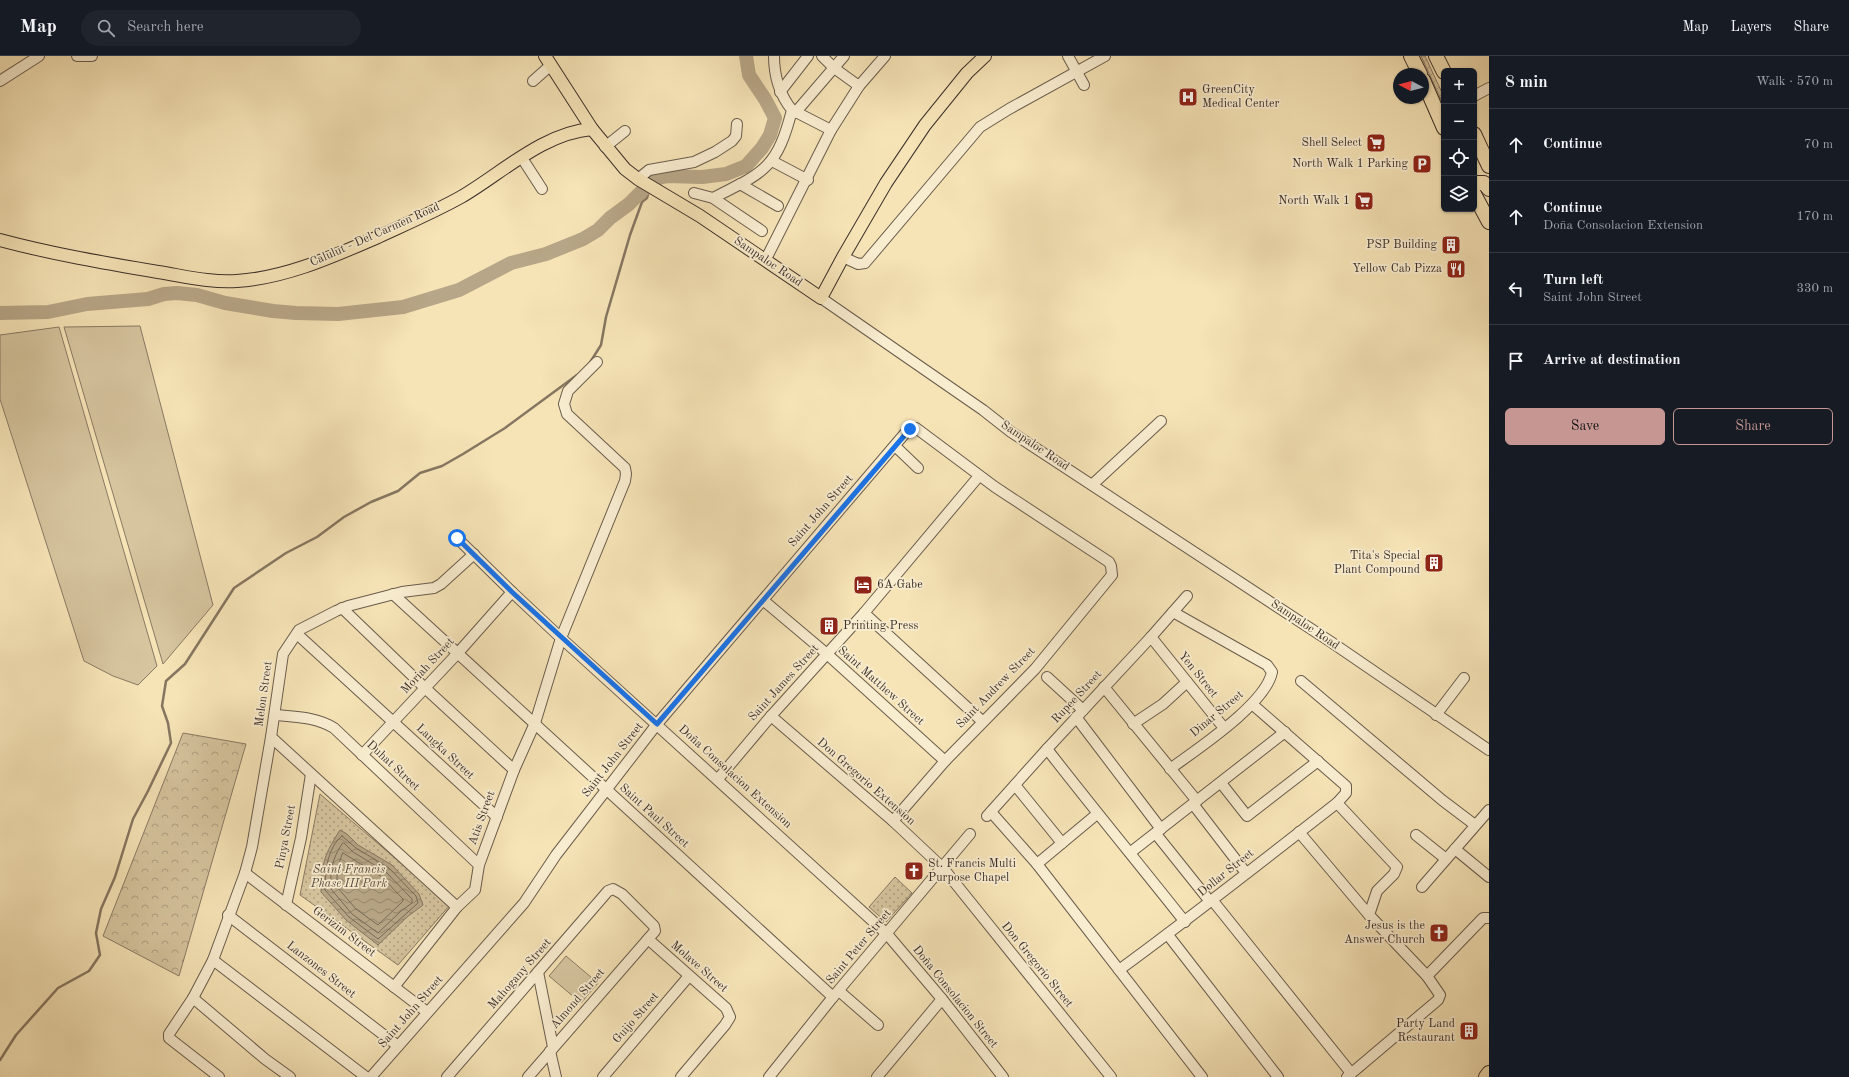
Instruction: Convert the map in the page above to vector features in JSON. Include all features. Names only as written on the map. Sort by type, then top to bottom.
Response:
[{"type":"highway","points":[[1411,56],[1417,68]]},
{"type":"highway","points":[[1436,56],[1442,68]]},
{"type":"highway","points":[[1429,94],[1441,121]]},
{"type":"highway","points":[[1476,140],[1483,162]]},
{"type":"highway","points":[[1477,183],[1484,183],[1489,189]]},
{"type":"highway","points":[[1477,200],[1489,222]]},
{"type":"highway","points":[[1486,1077],[1489,1073]]},
{"type":"main road","points":[[821,298],[886,183],[925,125],[967,73],[985,56]]},
{"type":"main road","name":"Sampaloc Road","points":[[548,61],[592,129],[622,166],[640,180],[700,216],[766,259],[821,298]]},
{"type":"main road","name":"Calulut - Del Carmen Road","points":[[0,240],[33,249],[138,269],[221,280],[250,280],[271,276],[331,257],[399,228],[461,196],[522,158],[568,134],[592,129]]},
{"type":"street","points":[[0,81],[39,56]]},
{"type":"street","points":[[77,56],[92,56]]},
{"type":"street","points":[[774,56],[776,79],[780,92],[793,111],[831,130]]},
{"type":"street","points":[[780,92],[808,56]]},
{"type":"street","points":[[822,56],[834,68],[859,86]]},
{"type":"street","points":[[713,198],[755,177],[772,161],[785,134],[793,111],[844,56]]},
{"type":"street","points":[[766,259],[808,180],[831,130],[859,86],[885,56]]},
{"type":"street","points":[[1068,56],[1084,85]]},
{"type":"street","points":[[843,257],[858,264],[865,263],[980,127],[1009,109],[1105,56]]},
{"type":"street","points":[[533,81],[548,61]]},
{"type":"street","points":[[1477,94],[1489,88]]},
{"type":"street","points":[[640,180],[649,170],[694,162],[715,152],[732,141],[736,136],[737,124]]},
{"type":"street","points":[[605,146],[625,131]]},
{"type":"street","points":[[522,158],[542,189]]},
{"type":"street","points":[[772,161],[808,180]]},
{"type":"street","points":[[740,184],[778,206]]},
{"type":"street","points":[[694,193],[713,198],[762,231]]},
{"type":"street","name":"Sampaloc Road","points":[[821,298],[983,410],[1011,432],[1093,484],[1331,642],[1489,750]]},
{"type":"street","name":"Atis Street","points":[[394,987],[457,907],[475,890],[479,865],[514,770],[535,723],[561,638],[618,499],[626,474],[625,468],[567,414],[564,404],[565,396],[568,391],[597,362]]},
{"type":"street","points":[[1093,484],[1161,421]]},
{"type":"street","name":"Saint John Street","points":[[371,1077],[524,903],[556,855],[657,724],[907,432],[913,428],[919,430],[980,476]]},
{"type":"street","points":[[894,446],[918,468]]},
{"type":"street","name":"Saint Andrew Street","points":[[893,821],[944,761],[1035,669],[1111,578],[1112,571],[1109,562],[980,476]]},
{"type":"street","name":"Saint James Street","points":[[718,779],[771,716],[864,612],[980,476]]},
{"type":"street","name":"Doña Consolacion Extension","points":[[457,538],[561,638],[887,934]]},
{"type":"street","name":"Melon Street","points":[[457,907],[271,737],[283,654],[299,630],[342,608],[393,594],[434,588],[441,584],[474,554]]},
{"type":"street","name":"Moriah Street","points":[[362,755],[424,688],[458,654],[512,592]]},
{"type":"street","name":"Saint Paul Street","points":[[393,594],[607,790],[836,994],[878,1025]]},
{"type":"street","name":"Rupee Street","points":[[1037,864],[989,814],[1046,749],[1151,637],[1187,596]]},
{"type":"street","name":"Saint Matthew Street","points":[[763,600],[827,654],[944,761]]},
{"type":"street","points":[[342,608],[424,688],[514,770]]},
{"type":"street","points":[[864,612],[982,721]]},
{"type":"street","name":"Dinar Street","points":[[1170,769],[1224,728],[1252,704],[1271,679],[1272,672],[1267,665],[1173,612]]},
{"type":"street","name":"Langka Street","points":[[297,634],[497,817]]},
{"type":"street","name":"Yen Street","points":[[1151,637],[1224,728]]},
{"type":"street","points":[[1047,677],[1080,714],[1159,831],[1208,900],[1213,901],[1349,1075],[1438,1000],[1440,995],[1428,976],[1369,915],[1299,832]]},
{"type":"street","points":[[1436,715],[1464,678]]},
{"type":"street","points":[[1301,681],[1442,800],[1475,825]]},
{"type":"street","points":[[1133,724],[1163,704],[1187,682]]},
{"type":"street","points":[[1104,687],[1170,769],[1246,873]]},
{"type":"street","points":[[1221,783],[1247,816],[1318,761],[1252,704]]},
{"type":"street","name":"Duhat Street","points":[[274,715],[311,718],[323,721],[334,728],[479,865]]},
{"type":"street","name":"Don Gregorio Extension","points":[[771,716],[893,821],[943,868]]},
{"type":"street","points":[[1131,852],[1285,732]]},
{"type":"street","points":[[219,1077],[169,1038],[169,1034],[172,1027],[193,998],[214,960],[228,915],[245,873],[252,847],[271,737]]},
{"type":"street","points":[[1046,749],[1097,814],[1131,852],[1184,922]]},
{"type":"street","name":"Dollar Street","points":[[1119,970],[1213,901],[1246,873],[1337,803],[1346,793],[1346,786],[1318,761]]},
{"type":"street","name":"Pinya Street","points":[[286,905],[301,838],[311,774]]},
{"type":"street","points":[[1015,784],[1062,843]]},
{"type":"street","points":[[1337,803],[1397,867],[1394,874],[1377,891],[1369,915]]},
{"type":"street","points":[[1422,887],[1489,810]]},
{"type":"street","points":[[1097,814],[1037,864],[1202,1077]]},
{"type":"street","name":"Saint Peter Street","points":[[770,1077],[836,994],[970,834]]},
{"type":"street","points":[[1416,834],[1446,859]]},
{"type":"street","points":[[1455,849],[1489,878]]},
{"type":"street","name":"Don Gregorio Street","points":[[943,868],[1111,1077]]},
{"type":"street","name":"Gerizim Street","points":[[245,873],[427,1012]]},
{"type":"street","name":"Mahogany Street","points":[[447,1077],[608,892],[613,889],[622,894],[654,926],[653,934],[648,939]]},
{"type":"street","name":"Lanzones Street","points":[[228,915],[398,1046]]},
{"type":"street","points":[[1428,976],[1483,918],[1489,918]]},
{"type":"street","name":"Doña Consolacion Street","points":[[887,934],[942,999],[1003,1077]]},
{"type":"street","points":[[1168,935],[1278,1077]]},
{"type":"street","name":"Molave Street","points":[[648,939],[726,1008],[730,1017],[681,1077]]},
{"type":"street","name":"Almond Street","points":[[528,1077],[648,939]]},
{"type":"street","points":[[214,960],[366,1077]]},
{"type":"street","points":[[538,972],[556,1077]]},
{"type":"street","name":"Guijo Street","points":[[603,1077],[689,976]]},
{"type":"street","points":[[193,998],[265,1059],[290,1077]]},
{"type":"street","points":[[877,1077],[942,999]]},
{"type":"green space","points":[[1421,56],[1425,56],[1441,91],[1441,99],[1429,73],[1429,68],[1427,68]]},
{"type":"green space","points":[[140,326],[213,605],[163,664],[64,327]]},
{"type":"green space","points":[[59,327],[157,666],[138,685],[113,676],[84,661],[0,399],[0,335]]},
{"type":"green space","points":[[183,733],[246,744],[179,976],[103,936]]},
{"type":"green space","name":"Saint Francis Phase III Park","points":[[320,794],[450,905],[398,965],[300,895]]},
{"type":"green space","points":[[895,877],[912,893],[886,922],[869,907]]},
{"type":"green space","points":[[566,956],[598,983],[581,1003],[549,976]]},
{"type":"water","points":[[340,830],[347,834],[358,845],[392,865],[419,894],[423,905],[407,917],[378,945],[346,920],[321,892],[322,873],[325,859],[330,846]]},
{"type":"waterway","points":[[0,313],[48,312],[87,304],[148,299],[164,294],[177,293],[197,295],[225,303],[273,311],[338,314],[403,307],[459,290],[511,263],[546,254],[583,239],[598,230],[610,218],[629,204],[654,179],[668,176],[702,177],[726,174],[746,166],[762,148],[770,135],[775,118],[765,99],[749,75],[746,56]]},
{"type":"waterway","points":[[589,364],[601,345],[606,317],[630,235],[642,202],[647,198],[649,191]]},
{"type":"waterway","points":[[0,1060],[16,1035],[58,988],[89,971],[100,955],[96,933],[101,909],[115,877],[133,819],[171,743],[168,723],[162,706],[166,681],[185,664],[234,588],[286,553],[317,537],[344,517],[371,502],[398,491],[420,473],[442,466],[505,428],[577,375]]},
{"type":"place","name":"GreenCity Medical Center","points":[[1188,97]]},
{"type":"place","name":"Shell Select","points":[[1376,143]]},
{"type":"place","name":"North Walk 1 Parking","points":[[1422,164]]},
{"type":"place","name":"North Walk 1","points":[[1364,201]]},
{"type":"place","name":"PSP Building","points":[[1451,245]]},
{"type":"place","name":"Yellow Cab Pizza","points":[[1456,269]]},
{"type":"place","name":"Tita's Special Plant Compound","points":[[1434,563]]},
{"type":"place","name":"6A Gabe","points":[[863,585]]},
{"type":"place","name":"Printing Press","points":[[829,626]]},
{"type":"place","name":"St. Francis Multi Purpose Chapel","points":[[914,871]]},
{"type":"place","name":"Jesus is the Answer Church","points":[[1439,933]]},
{"type":"place","name":"Party Land Restaurant","points":[[1469,1031]]},
{"type":"route","points":[[457,538],[561,638],[657,724],[910,429]]}]
